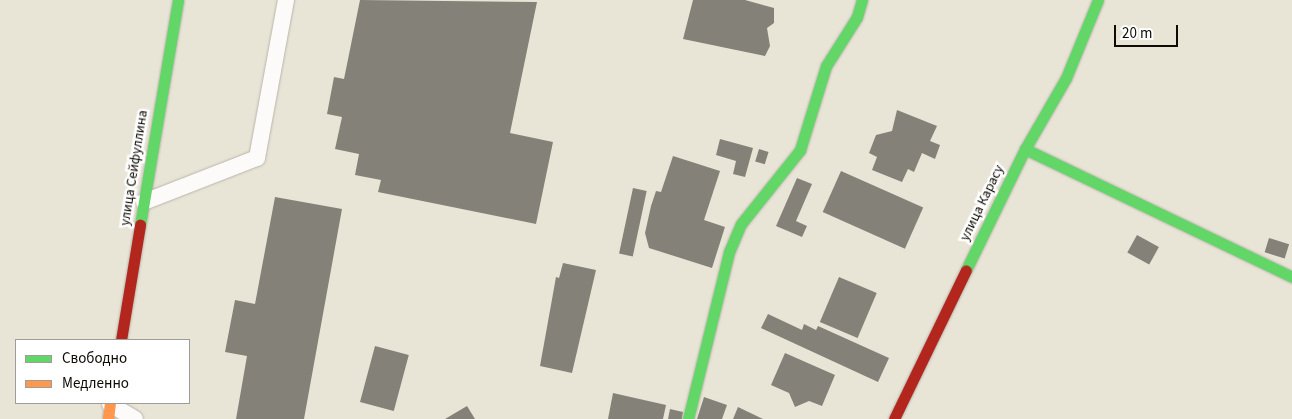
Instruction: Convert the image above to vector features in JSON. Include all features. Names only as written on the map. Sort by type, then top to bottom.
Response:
[{"type":"street","name":"улица Сейфуллина","points":[[121,339],[178,0]]},
{"type":"street","points":[[144,202],[257,158],[286,0]]},
{"type":"street","points":[[688,419],[729,252],[741,224],[785,173],[800,150],[826,66],[858,16],[862,0]]},
{"type":"street","name":"улица Карасу","points":[[894,419],[1025,149],[1066,78],[1098,0]]},
{"type":"street","points":[[1025,149],[1292,277]]},
{"type":"street","points":[[109,409],[135,419]]},
{"type":"building","points":[[360,0],[537,2],[510,133],[553,142],[536,224],[378,192],[381,180],[355,175],[359,154],[335,149],[342,117],[327,114],[334,77],[344,79]]},
{"type":"building","points":[[693,0],[745,0],[774,8],[774,23],[767,28],[770,46],[765,56],[683,39]]},
{"type":"building","points":[[897,110],[937,126],[930,141],[940,145],[935,159],[922,153],[914,172],[908,169],[902,182],[872,170],[877,157],[869,153],[876,135],[892,131]]},
{"type":"building","points":[[720,139],[753,148],[745,177],[733,174],[736,161],[716,155]]},
{"type":"building","points":[[759,149],[769,152],[765,164],[755,161]]},
{"type":"building","points":[[673,156],[720,171],[704,220],[725,227],[712,268],[649,248],[645,233],[651,206],[656,191],[661,192]]},
{"type":"building","points":[[841,171],[923,208],[905,249],[823,212]]},
{"type":"building","points":[[797,178],[812,184],[796,221],[807,226],[802,237],[776,226]]},
{"type":"building","points":[[633,188],[647,191],[633,256],[619,254]]},
{"type":"building","points":[[275,197],[342,209],[304,419],[236,419],[247,356],[225,352],[235,300],[255,304]]},
{"type":"building","points":[[1137,235],[1159,247],[1149,265],[1127,252]]},
{"type":"building","points":[[1269,238],[1289,244],[1285,258],[1265,252]]},
{"type":"building","points":[[563,263],[596,270],[572,373],[540,366],[556,277],[559,278]]},
{"type":"building","points":[[839,277],[877,293],[858,338],[820,322]]},
{"type":"building","points":[[768,314],[802,330],[804,324],[816,330],[818,326],[889,358],[878,382],[761,328]]},
{"type":"building","points":[[375,346],[409,355],[394,411],[360,402]]},
{"type":"building","points":[[785,353],[835,375],[822,406],[809,401],[795,407],[789,393],[771,385]]},
{"type":"building","points":[[613,393],[666,405],[663,419],[608,419]]},
{"type":"building","points":[[704,397],[727,405],[722,419],[697,419]]},
{"type":"building","points":[[467,406],[475,419],[445,419]]},
{"type":"building","points":[[738,407],[763,419],[733,419]]},
{"type":"building","points":[[670,409],[683,412],[682,419],[668,419]]},
{"type":"traffic: fast","points":[[140,225],[178,0]]},
{"type":"traffic: fast","points":[[688,419],[729,252],[741,224],[800,150],[826,66],[857,17],[862,0]]},
{"type":"traffic: fast","points":[[966,270],[1025,149],[1066,78],[1098,0]]},
{"type":"traffic: fast","points":[[1025,149],[1292,277]]},
{"type":"traffic: slow","points":[[108,419],[110,404]]},
{"type":"traffic: jam","points":[[121,339],[140,225]]},
{"type":"traffic: jam","points":[[894,419],[966,270]]}]
